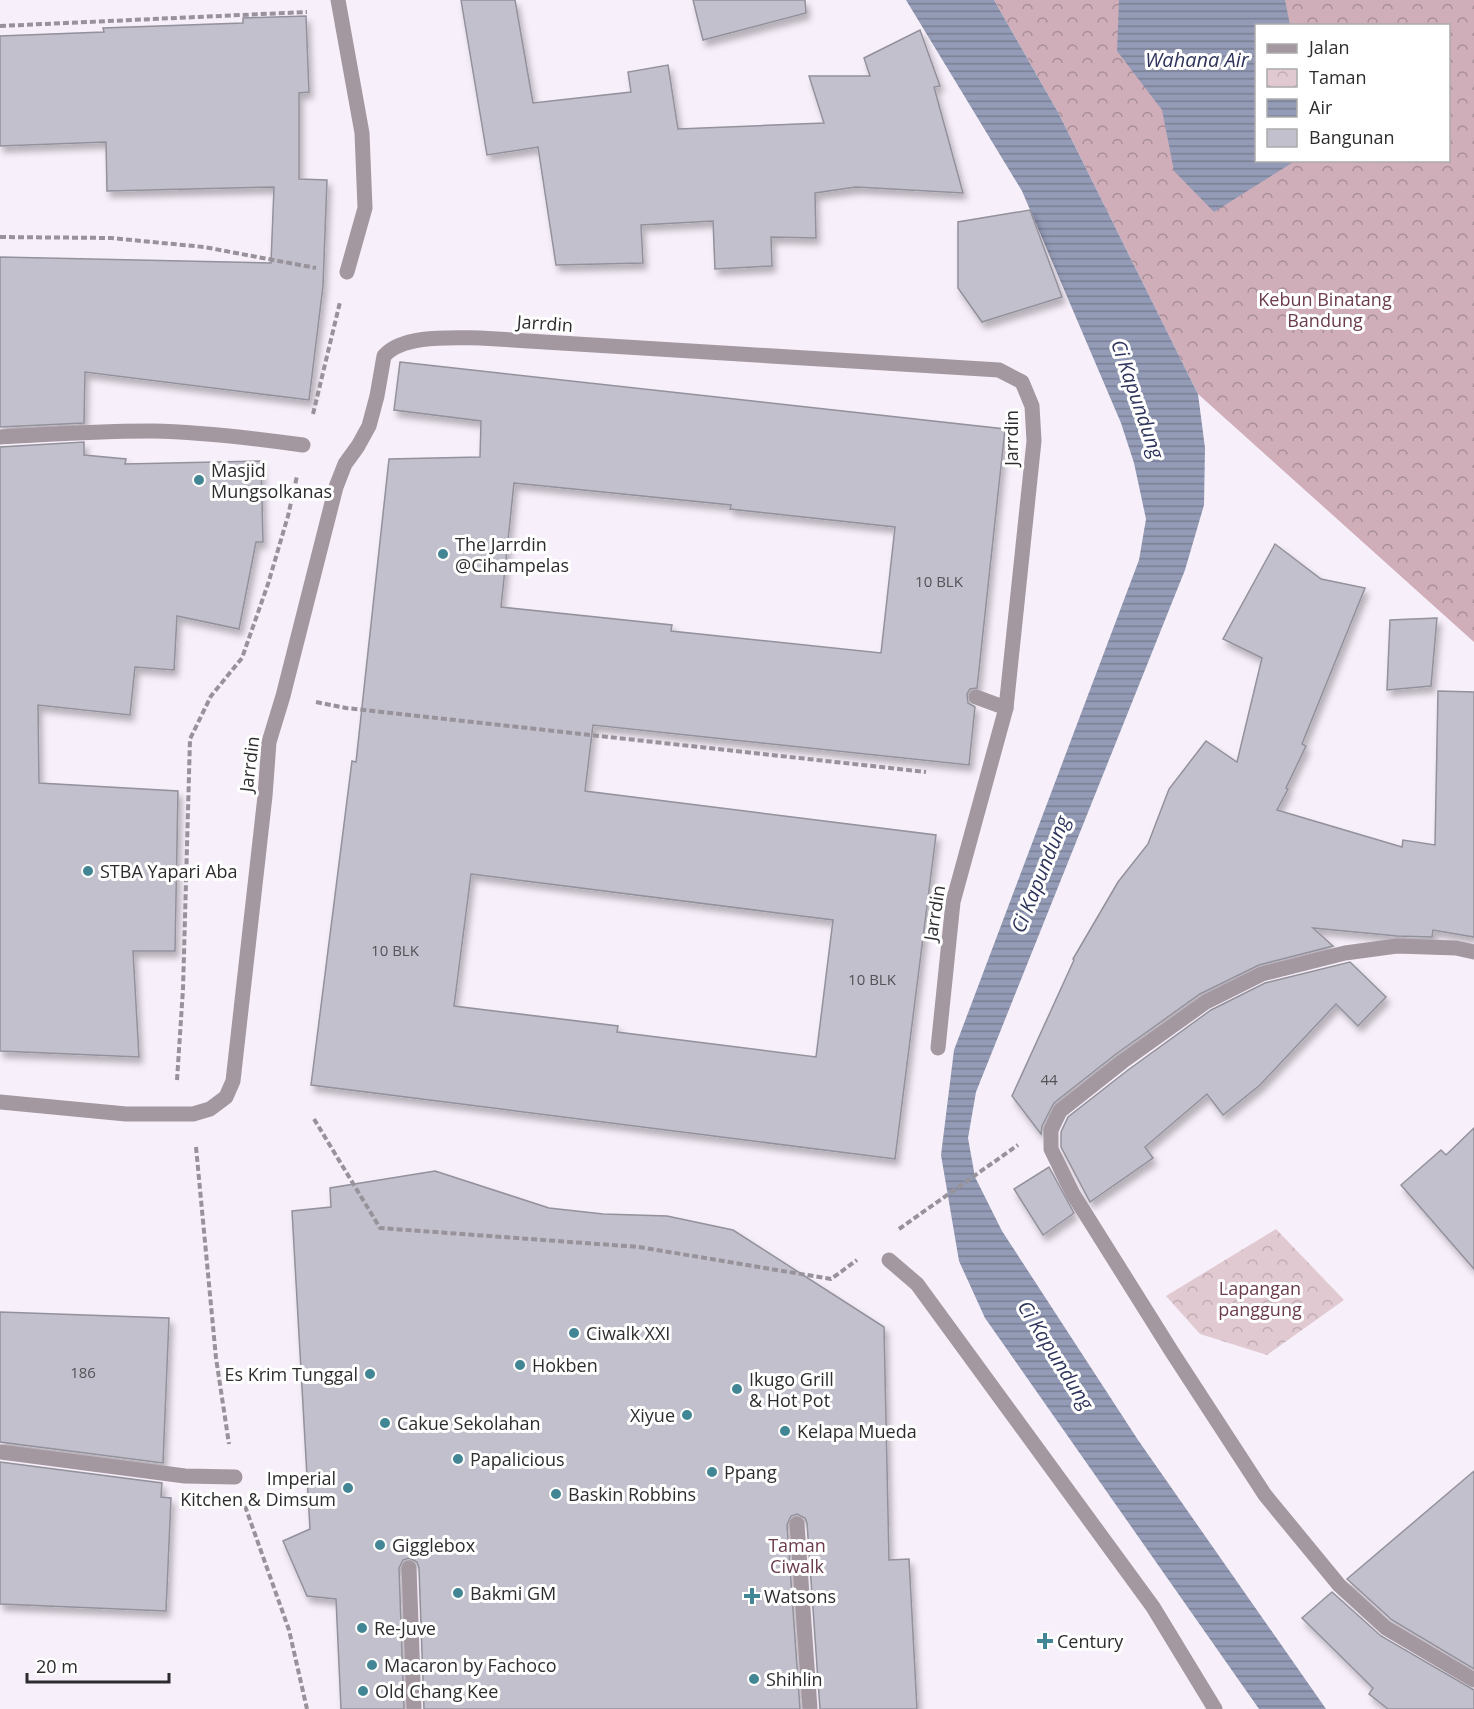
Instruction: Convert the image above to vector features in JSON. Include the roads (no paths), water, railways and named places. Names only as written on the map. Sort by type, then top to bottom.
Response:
[{"type":"street","points":[[339,5],[362,133],[365,208],[347,272]]},
{"type":"street","name":"Jarrdin","points":[[0,1102],[126,1114],[193,1114],[210,1109],[226,1097],[233,1081],[269,742],[284,696],[336,487],[345,464],[369,426],[384,356],[407,342],[436,339],[480,338],[999,370],[1022,382],[1032,406],[1034,441],[1006,708],[953,902],[938,1048]]},
{"type":"street","points":[[0,437],[99,431],[155,431],[255,438],[303,445]]},
{"type":"street","points":[[976,697],[1006,708]]},
{"type":"street","points":[[1474,952],[1456,948],[1397,946],[1345,953],[1262,974],[1206,1002],[1122,1062],[1060,1111],[1051,1130],[1051,1149],[1073,1194],[1265,1494],[1339,1585],[1386,1628],[1474,1680]]},
{"type":"street","points":[[889,1260],[917,1284],[1154,1607],[1215,1709]]},
{"type":"street","points":[[0,1452],[185,1476],[234,1477]]},
{"type":"street","points":[[797,1524],[810,1709]]},
{"type":"street","points":[[409,1568],[414,1709]]},
{"type":"water","name":"Ci Kapundung","points":[[906,0],[994,0],[1059,114],[1198,394],[1205,448],[1204,505],[1185,570],[976,1092],[968,1138],[975,1177],[1002,1231],[1138,1440],[1326,1709],[1259,1709],[985,1318],[959,1261],[941,1155],[954,1050],[1139,560],[1146,519],[1134,463],[1121,423],[1022,191]]},
{"type":"water","name":"Wahana Air","points":[[1119,0],[1285,0],[1290,24],[1255,24],[1255,162],[1293,162],[1214,212],[1174,171],[1162,110],[1117,51]]},
{"type":"place","name":"Masjid Mungsolkanas","points":[[199,480]]},
{"type":"place","name":"The Jarrdin @Cihampelas","points":[[443,554]]},
{"type":"place","name":"STBA Yapari Aba","points":[[88,871]]},
{"type":"place","name":"Ciwalk XXI","points":[[574,1333]]},
{"type":"place","name":"Hokben","points":[[520,1365]]},
{"type":"place","name":"Es Krim Tunggal","points":[[370,1374]]},
{"type":"place","name":"Ikugo Grill & Hot Pot","points":[[737,1389]]},
{"type":"place","name":"Xiyue","points":[[687,1415]]},
{"type":"place","name":"Cakue Sekolahan","points":[[385,1423]]},
{"type":"place","name":"Kelapa Mueda","points":[[785,1431]]},
{"type":"place","name":"Papalicious","points":[[458,1459]]},
{"type":"place","name":"Ppang","points":[[712,1472]]},
{"type":"place","name":"Imperial Kitchen & Dimsum","points":[[348,1488]]},
{"type":"place","name":"Baskin Robbins","points":[[556,1494]]},
{"type":"place","name":"Gigglebox","points":[[380,1545]]},
{"type":"place","name":"Bakmi GM","points":[[458,1593]]},
{"type":"place","name":"Watsons","points":[[752,1596]]},
{"type":"place","name":"Re-Juve","points":[[362,1628]]},
{"type":"place","name":"Century","points":[[1045,1641]]},
{"type":"place","name":"Macaron by Fachoco","points":[[372,1665]]},
{"type":"place","name":"Shihlin","points":[[754,1679]]},
{"type":"place","name":"Old Chang Kee","points":[[363,1691]]},
{"type":"park label","name":"Kebun Binatang Bandung","points":[[1325,309]]},
{"type":"park label","name":"Lapangan panggung","points":[[1260,1298]]},
{"type":"park label","name":"Taman Ciwalk","points":[[797,1555]]}]
